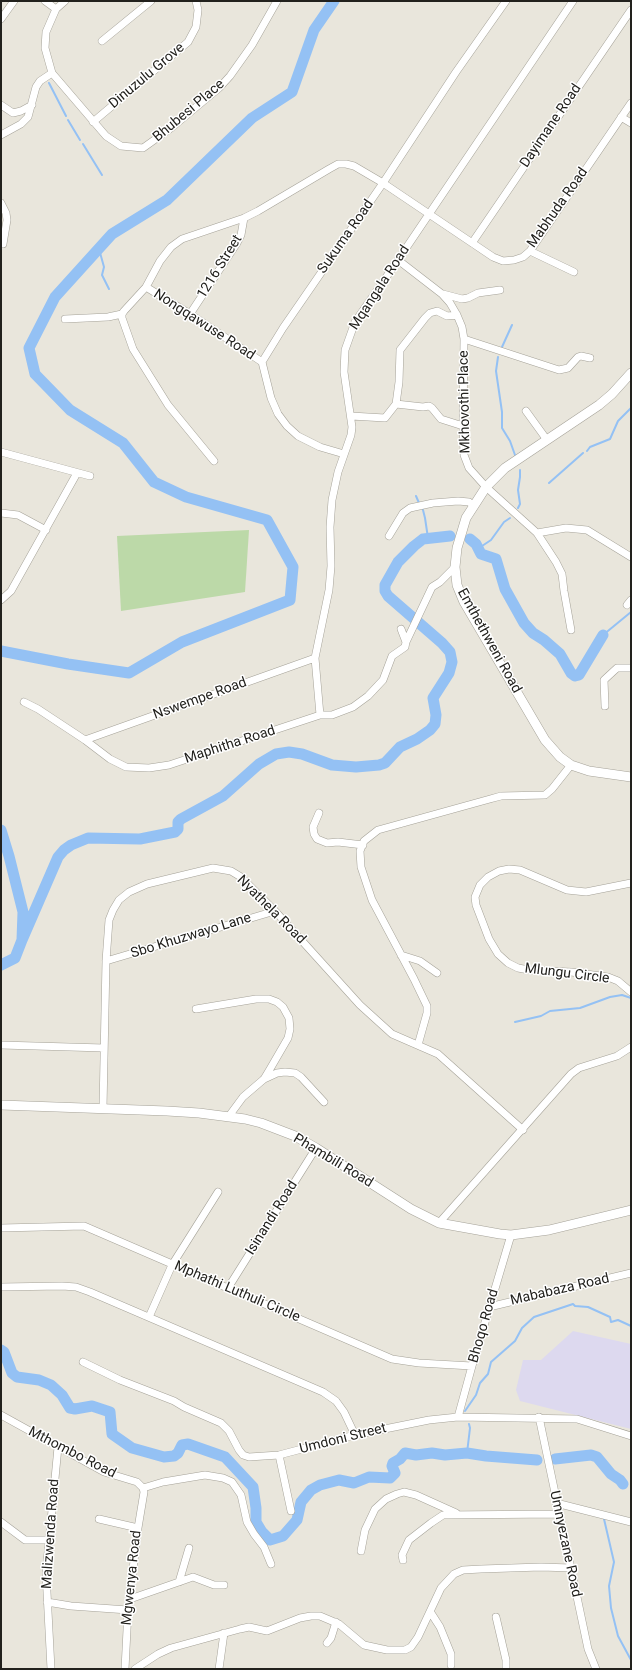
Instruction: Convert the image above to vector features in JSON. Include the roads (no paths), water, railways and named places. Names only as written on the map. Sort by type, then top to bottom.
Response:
[{"type":"street","points":[[1,18],[14,1]]},
{"type":"street","points":[[45,1],[56,9]]},
{"type":"street","name":"Bhubesi Place","points":[[65,1],[56,9],[48,24],[45,40],[46,57],[52,73],[106,136],[121,146],[143,148],[172,128],[230,76],[252,45],[277,1]]},
{"type":"street","points":[[102,42],[151,1]]},
{"type":"street","name":"Dinuzulu Grove","points":[[93,122],[188,42],[196,27],[198,10],[196,1]]},
{"type":"street","name":"Sukuma Road","points":[[262,362],[283,328],[383,183],[456,72],[506,1]]},
{"type":"street","name":"Mqangala Road","points":[[320,715],[315,658],[330,590],[330,527],[332,500],[338,472],[351,435],[352,416],[344,372],[345,350],[355,322],[573,1]]},
{"type":"street","name":"Dayimane Road","points":[[472,243],[631,10]]},
{"type":"street","points":[[1,135],[21,124],[28,117],[36,87],[40,81],[52,73]]},
{"type":"street","name":"Mabhuda Road","points":[[383,183],[428,215],[493,257],[503,261],[514,260],[523,257],[530,251],[631,103]]},
{"type":"street","points":[[1,105],[13,113],[21,111],[32,105]]},
{"type":"street","points":[[622,117],[631,123]]},
{"type":"street","name":"Nongqawuse Road","points":[[123,312],[146,288],[160,261],[171,247],[182,239],[244,218],[338,164],[354,166],[383,183]]},
{"type":"street","points":[[1,203],[7,220],[3,244]]},
{"type":"street","name":"1216 Street","points":[[190,314],[237,243],[241,235],[244,218]]},
{"type":"street","points":[[530,251],[574,272]]},
{"type":"street","name":"Mkhovothi Place","points":[[398,260],[442,294],[450,303],[457,315],[462,327],[464,339],[464,455],[469,468],[486,487],[536,532],[562,574],[571,630]]},
{"type":"street","name":"Nongqawuse Road","points":[[146,288],[190,314],[262,362]]},
{"type":"street","points":[[442,294],[462,299],[478,293],[500,290]]},
{"type":"street","points":[[352,416],[385,418],[396,404],[399,382],[400,350],[430,313],[437,311],[447,316],[457,315]]},
{"type":"street","points":[[65,319],[97,318],[123,312],[123,324],[133,350],[168,405],[214,461]]},
{"type":"street","points":[[464,339],[558,370],[568,368],[578,357],[581,356],[590,358]]},
{"type":"street","points":[[262,362],[271,398],[278,414],[287,426],[298,436],[320,447],[344,454]]},
{"type":"street","name":"Emthethweni Road","points":[[631,373],[612,394],[599,405],[505,468],[486,487],[473,505],[461,532],[457,548],[455,567],[457,585],[464,602],[545,740],[571,765],[589,772],[631,777]]},
{"type":"street","points":[[396,404],[423,407],[429,406],[441,419],[463,426]]},
{"type":"street","points":[[526,412],[547,440]]},
{"type":"street","points":[[1,452],[90,476]]},
{"type":"street","points":[[1,600],[11,592],[77,473]]},
{"type":"street","points":[[389,536],[403,513],[410,508],[433,503],[458,501],[469,502],[473,505]]},
{"type":"street","points":[[1,513],[18,516],[46,530]]},
{"type":"street","points":[[536,532],[566,528],[587,530],[631,557]]},
{"type":"street","name":"Maphitha Road","points":[[24,702],[38,709],[85,740],[110,759],[126,767],[149,768],[183,760],[320,715],[332,715],[353,707],[368,696],[383,680],[392,656],[405,648],[406,642],[432,587],[440,582],[455,567]]},
{"type":"street","points":[[400,630],[406,642]]},
{"type":"street","name":"Nswempe Road","points":[[85,740],[315,658]]},
{"type":"street","points":[[605,706],[604,680],[617,668],[631,668]]},
{"type":"street","points":[[418,1045],[427,1013],[427,1006],[424,997],[372,900],[360,867],[360,851],[362,845],[368,837],[378,830],[501,796],[545,795],[552,789],[571,765]]},
{"type":"street","points":[[319,813],[313,827],[314,834],[317,839],[326,843],[342,842],[362,845]]},
{"type":"street","name":"Nyathela Road","points":[[103,1108],[106,961],[112,910],[119,900],[129,892],[147,884],[205,868],[220,868],[231,871],[241,877],[275,911],[360,1005],[392,1034],[405,1041],[438,1054],[523,1130]]},
{"type":"street","name":"Mlungu Circle","points":[[631,883],[586,892],[567,890],[520,870],[509,869],[499,871],[488,877],[480,886],[475,897],[476,905],[489,939],[498,954],[508,963],[518,968],[529,970],[608,976],[631,990]]},
{"type":"street","name":"Sbo Khuzwayo Lane","points":[[106,961],[275,911]]},
{"type":"street","points":[[401,955],[413,957],[437,973]]},
{"type":"street","points":[[196,1008],[256,999],[269,999],[277,1002],[283,1007],[289,1018],[290,1029],[288,1038],[264,1079]]},
{"type":"street","points":[[1,1045],[104,1048]]},
{"type":"street","points":[[439,1223],[523,1130],[571,1074],[579,1068],[617,1056],[631,1047]]},
{"type":"street","points":[[229,1116],[243,1098],[264,1079],[276,1073],[285,1072],[301,1077],[324,1102]]},
{"type":"street","name":"Phambili Road","points":[[1,1105],[198,1113],[229,1116],[261,1123],[295,1136],[411,1209],[439,1223],[500,1234],[549,1230],[631,1210]]},
{"type":"street","name":"Isinandi Road","points":[[228,1288],[316,1148]]},
{"type":"street","points":[[149,1317],[172,1265],[218,1192]]},
{"type":"street","name":"Mphathi Luthuli Circle","points":[[1,1228],[84,1226],[392,1360],[414,1363],[472,1366]]},
{"type":"street","name":"Bhoqo Road","points":[[458,1417],[511,1234]]},
{"type":"street","name":"Mababaza Road","points":[[489,1307],[631,1273]]},
{"type":"street","points":[[1,1287],[76,1287],[149,1317],[323,1392],[336,1402],[344,1412],[355,1435]]},
{"type":"street","name":"Umdoni Street","points":[[83,1362],[120,1380],[174,1401],[221,1423],[229,1431],[238,1450],[249,1457],[278,1455],[355,1435],[429,1420],[458,1417],[577,1418],[631,1436]]},
{"type":"street","name":"Mthombo Road","points":[[1,1415],[104,1472],[137,1482],[143,1488]]},
{"type":"street","name":"Umnyezane Road","points":[[539,1417],[588,1649],[596,1669]]},
{"type":"street","name":"Malizwenda Road","points":[[51,1669],[46,1573],[58,1447]]},
{"type":"street","points":[[278,1455],[291,1511]]},
{"type":"street","points":[[143,1488],[163,1482],[204,1475],[218,1476],[232,1482],[242,1495],[248,1522],[254,1534],[264,1547],[271,1564]]},
{"type":"street","name":"Mgwenya Road","points":[[125,1669],[128,1610],[144,1492],[143,1488]]},
{"type":"street","points":[[360,1551],[365,1530],[375,1509],[386,1499],[397,1494],[404,1492],[416,1495],[458,1514]]},
{"type":"street","points":[[556,1503],[631,1522]]},
{"type":"street","points":[[403,1560],[402,1555],[412,1538],[438,1518],[447,1514],[559,1514]]},
{"type":"street","points":[[99,1519],[138,1528]]},
{"type":"street","points":[[1,1522],[23,1539],[28,1541],[35,1539],[39,1541],[49,1540]]},
{"type":"street","points":[[179,1582],[189,1548]]},
{"type":"street","points":[[135,1669],[164,1651],[227,1632],[249,1627],[267,1631],[300,1618],[311,1616],[320,1616],[336,1622],[364,1645],[387,1650],[401,1651],[409,1648],[413,1644],[431,1612],[444,1584],[459,1571],[540,1567],[571,1568]]},
{"type":"street","points":[[130,1599],[188,1578],[197,1577],[214,1584],[224,1585]]},
{"type":"street","points":[[47,1602],[71,1606],[128,1610]]},
{"type":"street","points":[[431,1612],[440,1627],[451,1654],[451,1665]]},
{"type":"street","points":[[496,1616],[506,1660],[506,1669]]},
{"type":"street","points":[[327,1643],[331,1638],[336,1622]]},
{"type":"street","points":[[220,1669],[227,1632]]},
{"type":"waterway","points":[[1,651],[68,664],[129,673],[182,642],[290,600],[293,567],[267,520],[186,497],[154,482],[123,443],[70,410],[35,374],[29,348],[55,297],[112,234],[167,200],[252,118],[292,92],[314,30],[334,1]]},
{"type":"waterway","points":[[49,83],[66,116]]},
{"type":"waterway","points":[[68,120],[80,140]]},
{"type":"waterway","points":[[83,144],[102,175]]},
{"type":"waterway","points":[[99,249],[104,267],[102,275],[109,289]]},
{"type":"waterway","points":[[502,347],[512,325]]},
{"type":"waterway","points":[[498,357],[496,371],[502,412],[502,428],[510,441],[515,455]]},
{"type":"waterway","points":[[587,451],[590,447],[610,439],[618,421],[631,408]]},
{"type":"waterway","points":[[549,483],[583,453]]},
{"type":"waterway","points":[[518,508],[520,504],[518,490],[520,470]]},
{"type":"waterway","points":[[416,496],[419,503]]},
{"type":"waterway","points":[[423,510],[428,538]]},
{"type":"waterway","points":[[479,548],[491,540],[504,522],[510,518]]},
{"type":"waterway","points":[[22,940],[58,857],[71,845],[88,838],[140,839],[175,832],[178,829],[178,822],[181,819],[223,796],[259,764],[276,754],[289,752],[302,754],[332,765],[356,767],[379,765],[385,763],[400,747],[417,739],[430,730],[435,724],[436,715],[433,698],[449,673],[452,662],[450,652],[442,643],[388,596],[385,591],[385,585],[398,562],[423,539],[450,536]]},
{"type":"waterway","points":[[470,539],[476,544],[481,554],[496,559],[505,589],[524,623],[533,633],[544,640],[560,654],[571,673],[575,676],[579,675],[603,635]]},
{"type":"waterway","points":[[603,635],[631,612]]},
{"type":"waterway","points":[[1,830],[23,912],[22,940],[15,958],[1,965]]},
{"type":"waterway","points":[[515,1022],[541,1016],[550,1011],[580,1008],[610,997],[622,995],[631,998]]},
{"type":"waterway","points":[[465,1411],[476,1395],[480,1383],[488,1374],[491,1362],[515,1341],[522,1328],[534,1317],[573,1304],[575,1306],[588,1307],[610,1317],[611,1322],[618,1320],[631,1326]]},
{"type":"waterway","points":[[1,1350],[4,1352],[12,1373],[17,1377],[39,1380],[51,1385],[62,1395],[70,1408],[75,1409],[92,1406],[110,1412],[112,1434],[132,1448],[164,1457],[174,1456],[178,1453],[182,1445],[188,1444],[225,1457],[253,1487],[256,1522],[262,1532],[270,1540],[283,1536],[297,1520],[301,1502],[311,1490],[320,1485],[339,1480],[354,1483],[369,1477],[390,1478],[395,1473],[392,1466],[393,1463],[400,1459],[405,1453],[416,1455],[432,1453],[445,1455],[467,1453],[537,1460]]},
{"type":"waterway","points":[[467,1453],[470,1428],[469,1424]]},
{"type":"waterway","points":[[555,1459],[591,1455],[597,1457],[611,1474],[623,1484]]},
{"type":"waterway","points":[[604,1519],[614,1562],[609,1586],[611,1608],[618,1636],[631,1660]]}]
